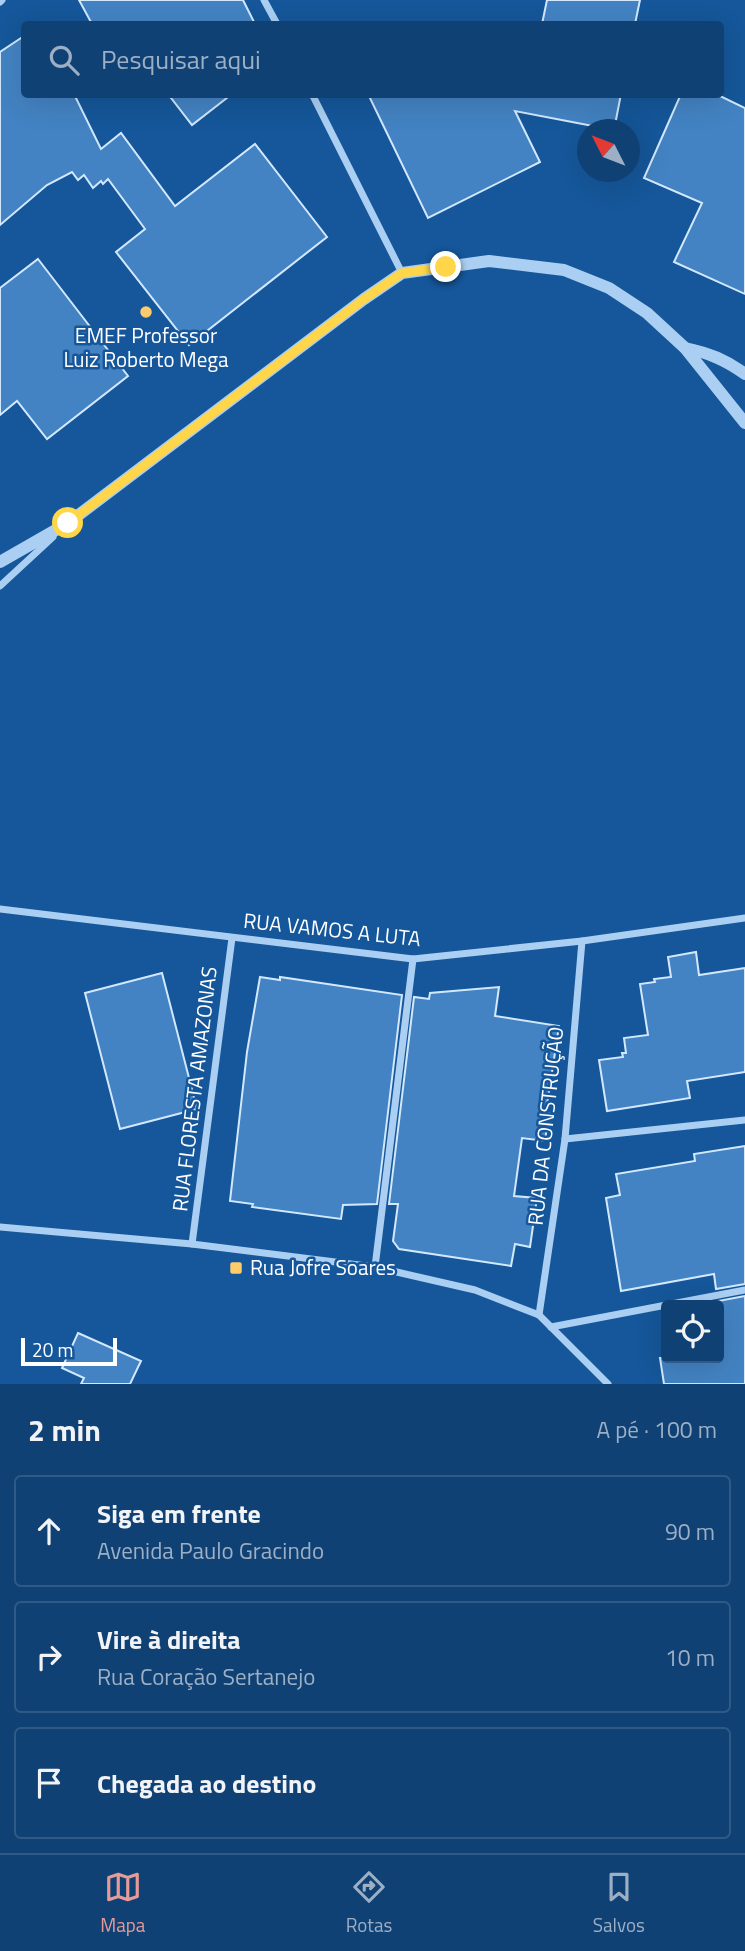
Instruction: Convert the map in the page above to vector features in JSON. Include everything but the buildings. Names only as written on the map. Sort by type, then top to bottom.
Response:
[{"type":"street","points":[[264,0],[275,21]]},
{"type":"street","points":[[314,98],[402,273]]},
{"type":"street","points":[[0,586],[68,523],[402,273],[489,261],[564,270],[618,295],[648,313],[685,348],[745,423]]},
{"type":"street","points":[[685,348],[708,352],[729,362],[745,374]]},
{"type":"street","points":[[0,562],[68,523]]},
{"type":"street","name":"RUA VAMOS A LUTA","points":[[0,909],[414,959],[582,941],[745,918]]},
{"type":"street","name":"RUA FLORESTA AMAZONAS","points":[[192,1244],[232,938]]},
{"type":"street","name":"RUA DA CONSTRUÇÃO","points":[[539,1315],[565,1139],[582,941]]},
{"type":"street","points":[[374,1267],[414,959]]},
{"type":"street","points":[[565,1139],[745,1120]]},
{"type":"street","points":[[0,1227],[192,1244],[374,1267],[475,1290],[539,1315],[608,1384]]},
{"type":"street","points":[[551,1327],[745,1290]]},
{"type":"place","name":"EMEF Professor Luiz Roberto Mega","points":[[146,312]]},
{"type":"place","name":"Rua Jofre Soares","points":[[236,1268]]},
{"type":"route","points":[[68,523],[402,273],[446,267]]}]
